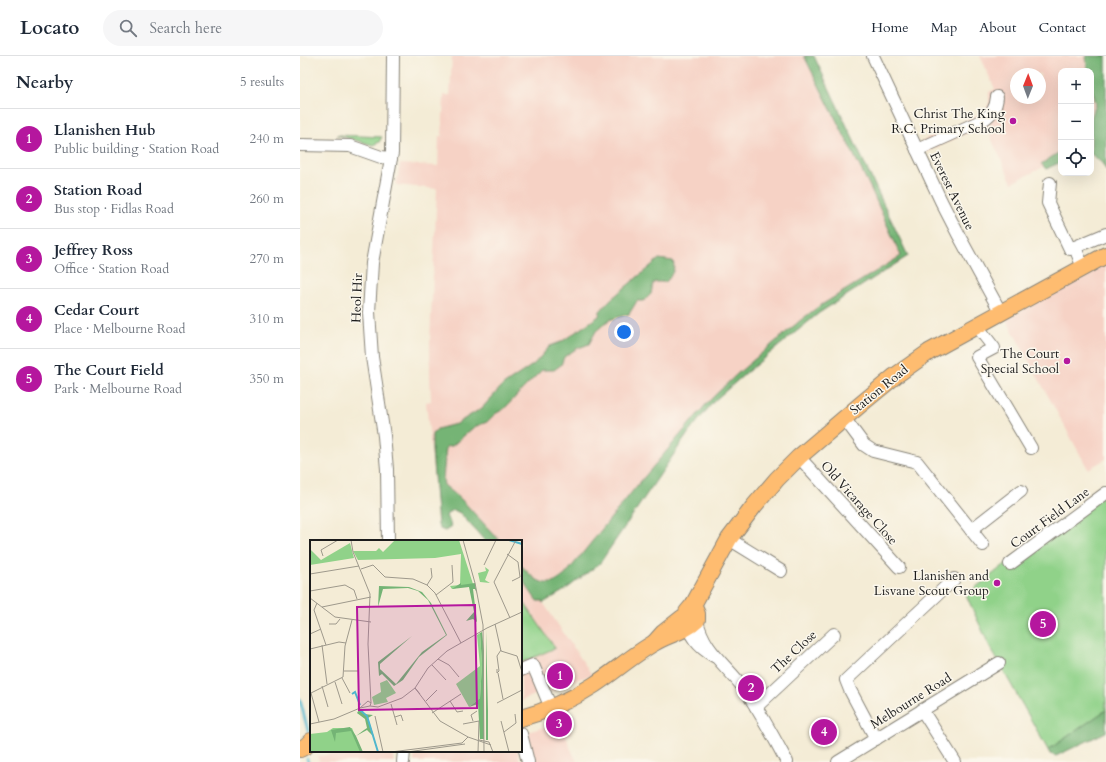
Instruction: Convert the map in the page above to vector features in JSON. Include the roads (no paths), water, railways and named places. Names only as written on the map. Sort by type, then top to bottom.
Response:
[{"type":"main road","name":"Station Road","points":[[522,718],[551,708],[593,686],[655,642],[663,633],[682,618],[691,617],[729,539],[777,479],[799,457],[844,418],[909,365],[1106,255]]},
{"type":"street","name":"Heol Hir","points":[[388,540],[387,469],[372,357],[369,312],[372,263],[391,158],[393,56]]},
{"type":"street","name":"Everest Avenue","points":[[873,56],[959,236],[1001,313]]},
{"type":"street","points":[[917,150],[983,120],[992,114],[996,105],[997,97]]},
{"type":"street","points":[[300,145],[350,146],[381,157],[391,158]]},
{"type":"street","points":[[1050,183],[1048,203],[1070,249],[1106,234]]},
{"type":"street","points":[[1075,247],[1084,268]]},
{"type":"street","points":[[977,326],[994,348],[977,358],[1031,448]]},
{"type":"street","points":[[844,418],[864,445],[873,451],[917,462],[983,545]]},
{"type":"street","name":"Old Vicarage Close","points":[[799,457],[899,567]]},
{"type":"street","points":[[971,530],[1021,491]]},
{"type":"street","name":"Court Field Lane","points":[[1010,564],[1106,494]]},
{"type":"street","points":[[729,539],[781,571]]},
{"type":"street","points":[[876,738],[846,680],[954,579]]},
{"type":"street","points":[[691,617],[714,656],[736,678],[756,707],[787,762]]},
{"type":"street","name":"The Close","points":[[756,707],[834,634]]},
{"type":"street","name":"Melbourne Road","points":[[838,762],[999,663]]},
{"type":"street","points":[[522,670],[533,665],[551,708]]},
{"type":"street","points":[[922,710],[955,762]]},
{"type":"street","points":[[522,738],[528,762]]},
{"type":"street","points":[[403,762],[404,752]]},
{"type":"waterway","points":[[300,700],[308,731]]},
{"type":"place","name":"Christ The King R.C. Primary School","points":[[1013,121]]},
{"type":"place","name":"The Court Special School","points":[[1067,361]]},
{"type":"place","name":"Llanishen and Lisvane Scout Group","points":[[997,583]]},
{"type":"place","name":"The Court Field","points":[[1043,624]]},
{"type":"place","name":"Llanishen Hub","points":[[560,676]]},
{"type":"place","name":"Station Road","points":[[751,688]]},
{"type":"place","name":"Jeffrey Ross","points":[[559,724]]},
{"type":"place","name":"Cedar Court","points":[[824,732]]}]
